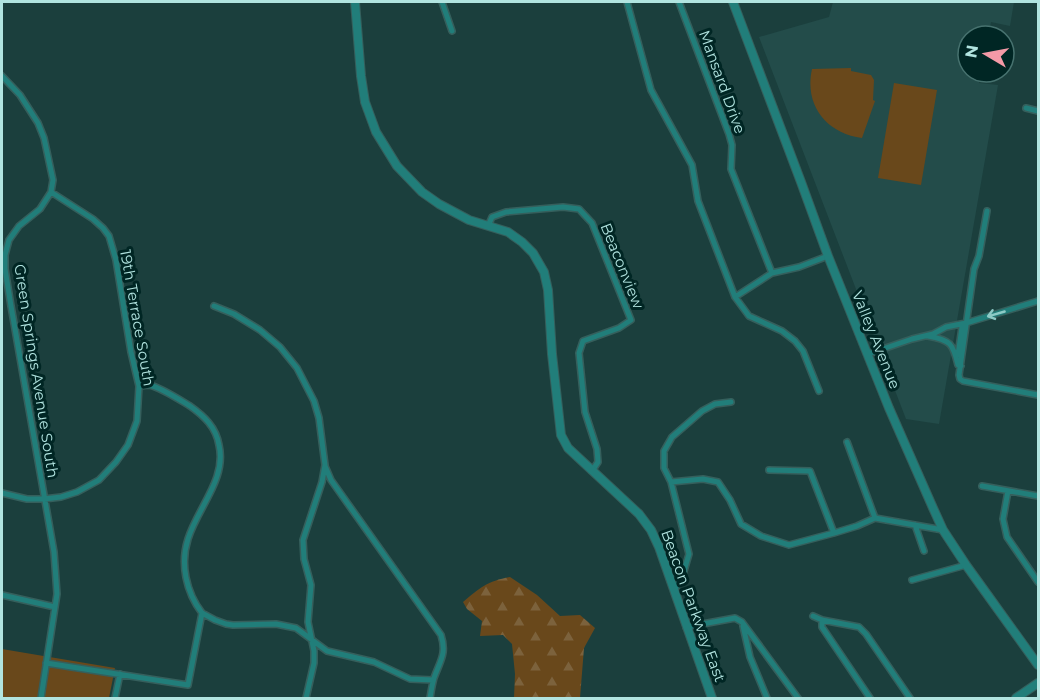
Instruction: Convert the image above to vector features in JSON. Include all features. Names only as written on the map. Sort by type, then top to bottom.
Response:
[{"type":"street","name":"Beacon Parkway East","points":[[355,2],[365,102],[376,132],[397,166],[423,192],[439,204],[469,220],[508,232],[522,242],[544,272],[548,290],[561,435],[568,448],[639,514],[651,530],[712,699]]},
{"type":"street","points":[[442,2],[452,31]]},
{"type":"street","points":[[627,2],[651,90],[692,165],[698,201],[735,297],[749,316],[782,331],[795,341],[803,351],[819,391]]},
{"type":"street","name":"Mansard Drive","points":[[679,2],[729,134],[732,145],[731,170],[772,273]]},
{"type":"street","name":"Valley Avenue","points":[[733,2],[828,256],[888,408],[943,530],[1038,665]]},
{"type":"street","points":[[2,76],[20,95],[38,123],[44,138],[53,180],[51,192]]},
{"type":"street","points":[[1026,108],[1038,111]]},
{"type":"street","name":"Green Springs Avenue South","points":[[40,699],[56,607],[57,587],[54,552],[3,255],[9,240],[19,226],[40,209],[51,192]]},
{"type":"street","name":"19th Terrace South","points":[[2,493],[27,499],[44,499],[77,492],[99,480],[116,462],[128,445],[137,421],[139,386],[116,260],[109,236],[93,219],[51,192]]},
{"type":"street","name":"Beaconview","points":[[488,226],[492,217],[506,212],[563,207],[579,209],[592,223],[631,320],[619,328],[583,341],[579,353],[585,412],[597,449],[597,462],[592,471]]},
{"type":"street","points":[[987,211],[979,256],[974,269],[966,323],[962,327],[960,379],[1038,395]]},
{"type":"street","points":[[735,297],[772,273],[799,267],[828,256]]},
{"type":"street","points":[[868,354],[933,334],[952,325],[966,323],[1038,301]]},
{"type":"street","points":[[214,306],[260,330],[280,347],[297,368],[320,418],[325,465],[331,480],[441,635],[444,645],[442,660],[433,680],[430,699]]},
{"type":"street","points":[[926,336],[942,339],[950,344],[959,364]]},
{"type":"street","points":[[139,386],[149,385],[177,398],[199,412],[211,424],[218,440],[222,456],[219,473],[189,539],[184,561],[186,580],[201,613],[226,624],[282,624],[296,628],[327,651],[381,665],[410,679],[433,680]]},
{"type":"street","points":[[674,590],[682,578],[689,554],[671,482],[664,468],[664,451],[672,437],[702,411],[715,404],[732,402]]},
{"type":"street","points":[[847,442],[875,518]]},
{"type":"street","points":[[306,699],[314,663],[314,651],[308,622],[311,585],[304,559],[303,540],[322,482],[325,465]]},
{"type":"street","points":[[769,470],[810,471],[834,532]]},
{"type":"street","points":[[671,482],[703,479],[718,482],[730,500],[741,524],[760,536],[789,545],[857,526],[875,518],[943,530]]},
{"type":"street","points":[[982,486],[1038,496]]},
{"type":"street","points":[[1008,491],[1003,519],[1007,537],[1038,582]]},
{"type":"street","points":[[915,525],[924,551]]},
{"type":"street","points":[[912,580],[966,565]]},
{"type":"street","points":[[2,595],[56,607]]},
{"type":"street","points":[[46,663],[188,685],[201,613]]},
{"type":"street","points":[[813,616],[859,627],[910,699]]},
{"type":"street","points":[[686,627],[735,618],[742,622],[798,699]]},
{"type":"street","points":[[822,620],[822,627],[870,699]]},
{"type":"street","points":[[742,622],[750,657],[767,699]]},
{"type":"street","points":[[115,699],[120,674]]},
{"type":"street","points":[[1016,699],[1038,683]]},
{"type":"shaded area","points":[[833,2],[1014,2],[1010,24],[991,22],[991,24],[956,24],[956,84],[998,85],[939,424],[906,419],[759,37],[829,17]]},
{"type":"green space","points":[[851,68],[851,71],[871,75],[874,80],[873,100],[875,101],[862,138],[849,135],[828,123],[820,115],[811,94],[812,69]]},
{"type":"green space","points":[[894,83],[937,90],[921,185],[878,178]]},
{"type":"green space","points":[[510,577],[537,595],[560,616],[580,615],[595,628],[584,648],[580,698],[514,698],[515,674],[512,644],[503,635],[480,636],[482,621],[467,609],[463,602],[484,586]]},
{"type":"green space","points":[[2,649],[115,668],[109,698],[2,698]]}]
